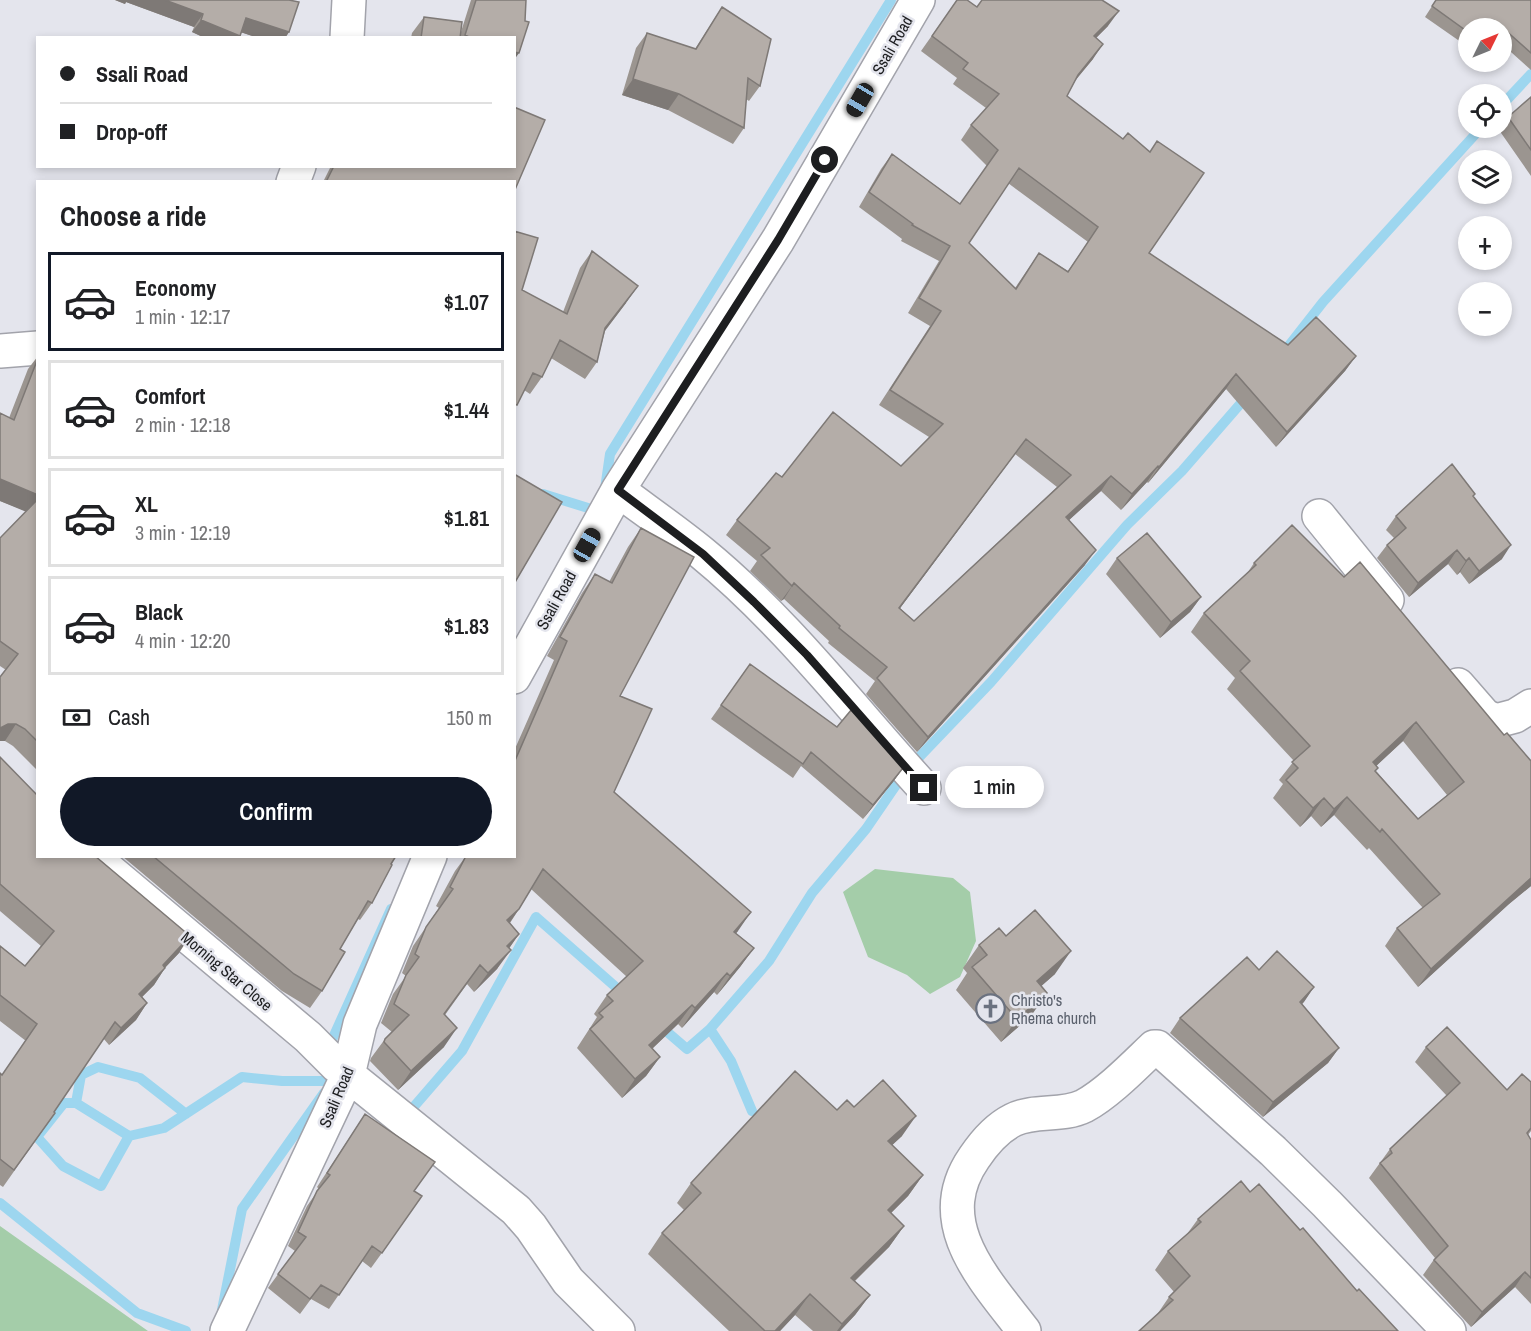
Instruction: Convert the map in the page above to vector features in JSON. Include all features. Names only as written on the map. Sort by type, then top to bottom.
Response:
[{"type":"street","points":[[347,36],[349,0]]},
{"type":"street","name":"Ssali Road","points":[[516,673],[618,490],[778,240],[918,0]]},
{"type":"street","points":[[0,351],[36,348]]},
{"type":"street","points":[[618,490],[703,554],[754,602],[807,655],[914,776]]},
{"type":"street","points":[[1319,516],[1409,626]]},
{"type":"street","points":[[1439,663],[1485,716],[1496,721],[1515,716],[1531,706]]},
{"type":"street","name":"Morning Star Close","points":[[94,858],[308,1037],[343,1070],[516,1210],[543,1243],[568,1281],[618,1331]]},
{"type":"street","name":"Ssali Road","points":[[227,1331],[343,1070],[371,996],[429,858]]},
{"type":"street","points":[[1024,1331],[987,1283],[961,1238],[956,1212],[968,1166],[985,1144],[1006,1123],[1016,1118],[1082,1107],[1154,1047],[1166,1052],[1273,1151],[1449,1331]]},
{"type":"green space","points":[[875,869],[953,878],[970,892],[976,941],[960,977],[930,994],[907,975],[868,957],[843,892]]},
{"type":"green space","points":[[0,1226],[148,1331],[0,1331]]},
{"type":"building","points":[[165,0],[289,0],[299,2],[289,32],[246,18],[240,36],[201,20],[203,14]]},
{"type":"building","points":[[476,0],[526,0],[525,21],[529,22],[519,53],[516,52],[516,36],[465,35]]},
{"type":"building","points":[[957,0],[967,0],[977,7],[982,0],[1102,0],[1119,11],[1094,36],[1103,44],[1078,75],[1067,96],[1123,139],[1128,133],[1150,152],[1157,141],[1204,173],[1149,253],[1288,345],[1316,317],[1356,356],[1287,432],[1236,374],[1159,467],[1132,494],[1111,476],[1066,517],[1096,550],[928,737],[877,678],[887,667],[839,628],[840,626],[794,583],[792,586],[761,555],[770,548],[737,520],[776,473],[782,477],[833,412],[901,466],[943,424],[890,390],[941,311],[919,298],[950,246],[912,225],[869,192],[892,154],[960,204],[998,150],[971,125],[999,94],[963,69],[968,63],[932,36]],"holes":[[[1019,168],[1098,227],[1068,272],[1039,253],[1016,289],[969,243]],[[1026,439],[1071,475],[914,621],[899,608]]]},
{"type":"building","points":[[1436,0],[1531,0],[1531,53],[1512,36],[1512,18],[1458,18],[1458,25],[1432,6]]},
{"type":"building","points":[[722,7],[771,39],[760,86],[748,78],[744,128],[679,94],[633,79],[647,33],[696,49]]},
{"type":"building","points":[[424,17],[462,22],[460,36],[421,36]]},
{"type":"building","points":[[1531,97],[1531,150],[1512,123],[1512,114]]},
{"type":"building","points":[[516,108],[545,120],[516,187],[516,180],[327,180],[333,168],[516,168]]},
{"type":"building","points":[[516,232],[538,238],[522,290],[567,314],[592,251],[638,286],[605,328],[597,362],[560,340],[542,377],[533,373],[517,405]]},
{"type":"building","points":[[36,363],[36,494],[0,479],[0,413],[14,420]]},
{"type":"building","points":[[1452,464],[1475,494],[1473,496],[1511,545],[1479,571],[1469,558],[1466,561],[1457,550],[1418,583],[1387,545],[1406,528],[1396,516]]},
{"type":"building","points":[[516,475],[562,502],[516,581]]},
{"type":"building","points":[[36,501],[36,740],[16,724],[8,724],[0,728],[0,677],[18,654],[0,641],[0,538]]},
{"type":"building","points":[[1292,525],[1344,577],[1360,562],[1504,735],[1507,733],[1531,761],[1531,878],[1431,969],[1397,928],[1440,894],[1382,829],[1380,832],[1347,797],[1334,809],[1324,798],[1313,808],[1286,780],[1298,768],[1292,762],[1310,746],[1240,671],[1250,661],[1204,613],[1256,565],[1254,563]],"holes":[[[1416,722],[1464,782],[1418,819],[1375,771],[1378,768],[1373,762]]]},
{"type":"building","points":[[641,528],[694,557],[620,696],[652,709],[614,792],[751,912],[734,932],[754,948],[730,976],[727,973],[695,1008],[692,1005],[649,1045],[660,1057],[635,1079],[590,1029],[603,1017],[599,1013],[613,1001],[607,995],[643,961],[543,869],[519,909],[507,920],[519,934],[507,946],[511,950],[488,973],[480,965],[444,1014],[457,1028],[411,1071],[384,1042],[409,1015],[394,1004],[406,975],[419,957],[415,954],[426,927],[453,889],[450,887],[465,858],[516,858],[516,758],[567,641],[560,637],[595,574],[612,583]]},
{"type":"building","points":[[1147,533],[1201,597],[1171,622],[1117,558]]},
{"type":"building","points":[[750,664],[837,727],[852,709],[903,768],[873,805],[811,752],[803,764],[721,705]]},
{"type":"building","points":[[0,757],[36,794],[36,858],[97,858],[190,936],[163,965],[165,968],[139,994],[147,1003],[121,1028],[115,1022],[14,1170],[0,1159],[0,1073],[2,1075],[37,1024],[0,995],[0,946],[25,966],[54,931],[0,884]]},
{"type":"building","points":[[155,858],[395,858],[372,903],[368,901],[340,949],[345,952],[322,991],[294,974]]},
{"type":"building","points":[[1035,910],[1071,951],[1037,981],[1047,993],[1017,1019],[972,967],[987,955],[979,945],[999,928],[1006,936]]},
{"type":"building","points":[[1277,951],[1314,987],[1300,1002],[1339,1048],[1273,1102],[1180,1018],[1247,957],[1259,970]]},
{"type":"building","points":[[1447,1027],[1507,1090],[1522,1074],[1531,1082],[1531,1128],[1527,1133],[1531,1140],[1531,1278],[1525,1272],[1482,1312],[1434,1260],[1448,1246],[1380,1163],[1392,1153],[1390,1149],[1460,1083],[1426,1047]]},
{"type":"building","points":[[795,1071],[837,1110],[847,1100],[854,1107],[883,1080],[916,1116],[888,1141],[923,1175],[888,1210],[904,1226],[851,1278],[870,1295],[842,1324],[810,1294],[775,1331],[765,1331],[662,1233],[701,1193],[691,1183]]},
{"type":"building","points":[[365,1114],[435,1162],[414,1191],[422,1196],[382,1253],[372,1246],[339,1295],[321,1285],[310,1299],[278,1274],[306,1237],[298,1232],[317,1191],[330,1175],[327,1173]]},
{"type":"building","points":[[1241,1181],[1250,1192],[1259,1184],[1300,1230],[1303,1228],[1357,1291],[1359,1289],[1398,1331],[1139,1331],[1173,1300],[1169,1297],[1190,1276],[1168,1251],[1201,1222],[1198,1219]]},
{"type":"waterway","points":[[605,489],[610,454],[891,0]]},
{"type":"waterway","points":[[1512,94],[1531,74]]},
{"type":"waterway","points":[[1287,348],[1323,302],[1472,138]]},
{"type":"waterway","points":[[658,1024],[687,1049],[710,1029],[769,961],[812,893],[866,829],[905,772],[991,682],[1127,525],[1182,471],[1248,395]]},
{"type":"waterway","points":[[543,494],[601,512]]},
{"type":"waterway","points":[[327,1051],[391,909]]},
{"type":"waterway","points":[[411,1110],[462,1051],[536,917],[626,996]]},
{"type":"waterway","points":[[710,1029],[731,1061],[752,1111]]},
{"type":"waterway","points":[[76,1103],[81,1075],[98,1067],[140,1078],[186,1114]]},
{"type":"waterway","points":[[129,1136],[101,1186],[63,1166],[37,1137],[64,1103],[76,1103],[129,1136],[164,1128],[242,1077],[282,1081],[332,1081]]},
{"type":"waterway","points":[[222,1310],[242,1209],[324,1093]]},
{"type":"waterway","points":[[0,1203],[137,1313],[186,1331]]},
{"type":"place","name":"Christo's Rhema church","points":[[990,1009]]},
{"type":"route","points":[[825,160],[695,373],[618,490],[703,554],[754,602],[807,655],[924,788]]}]
